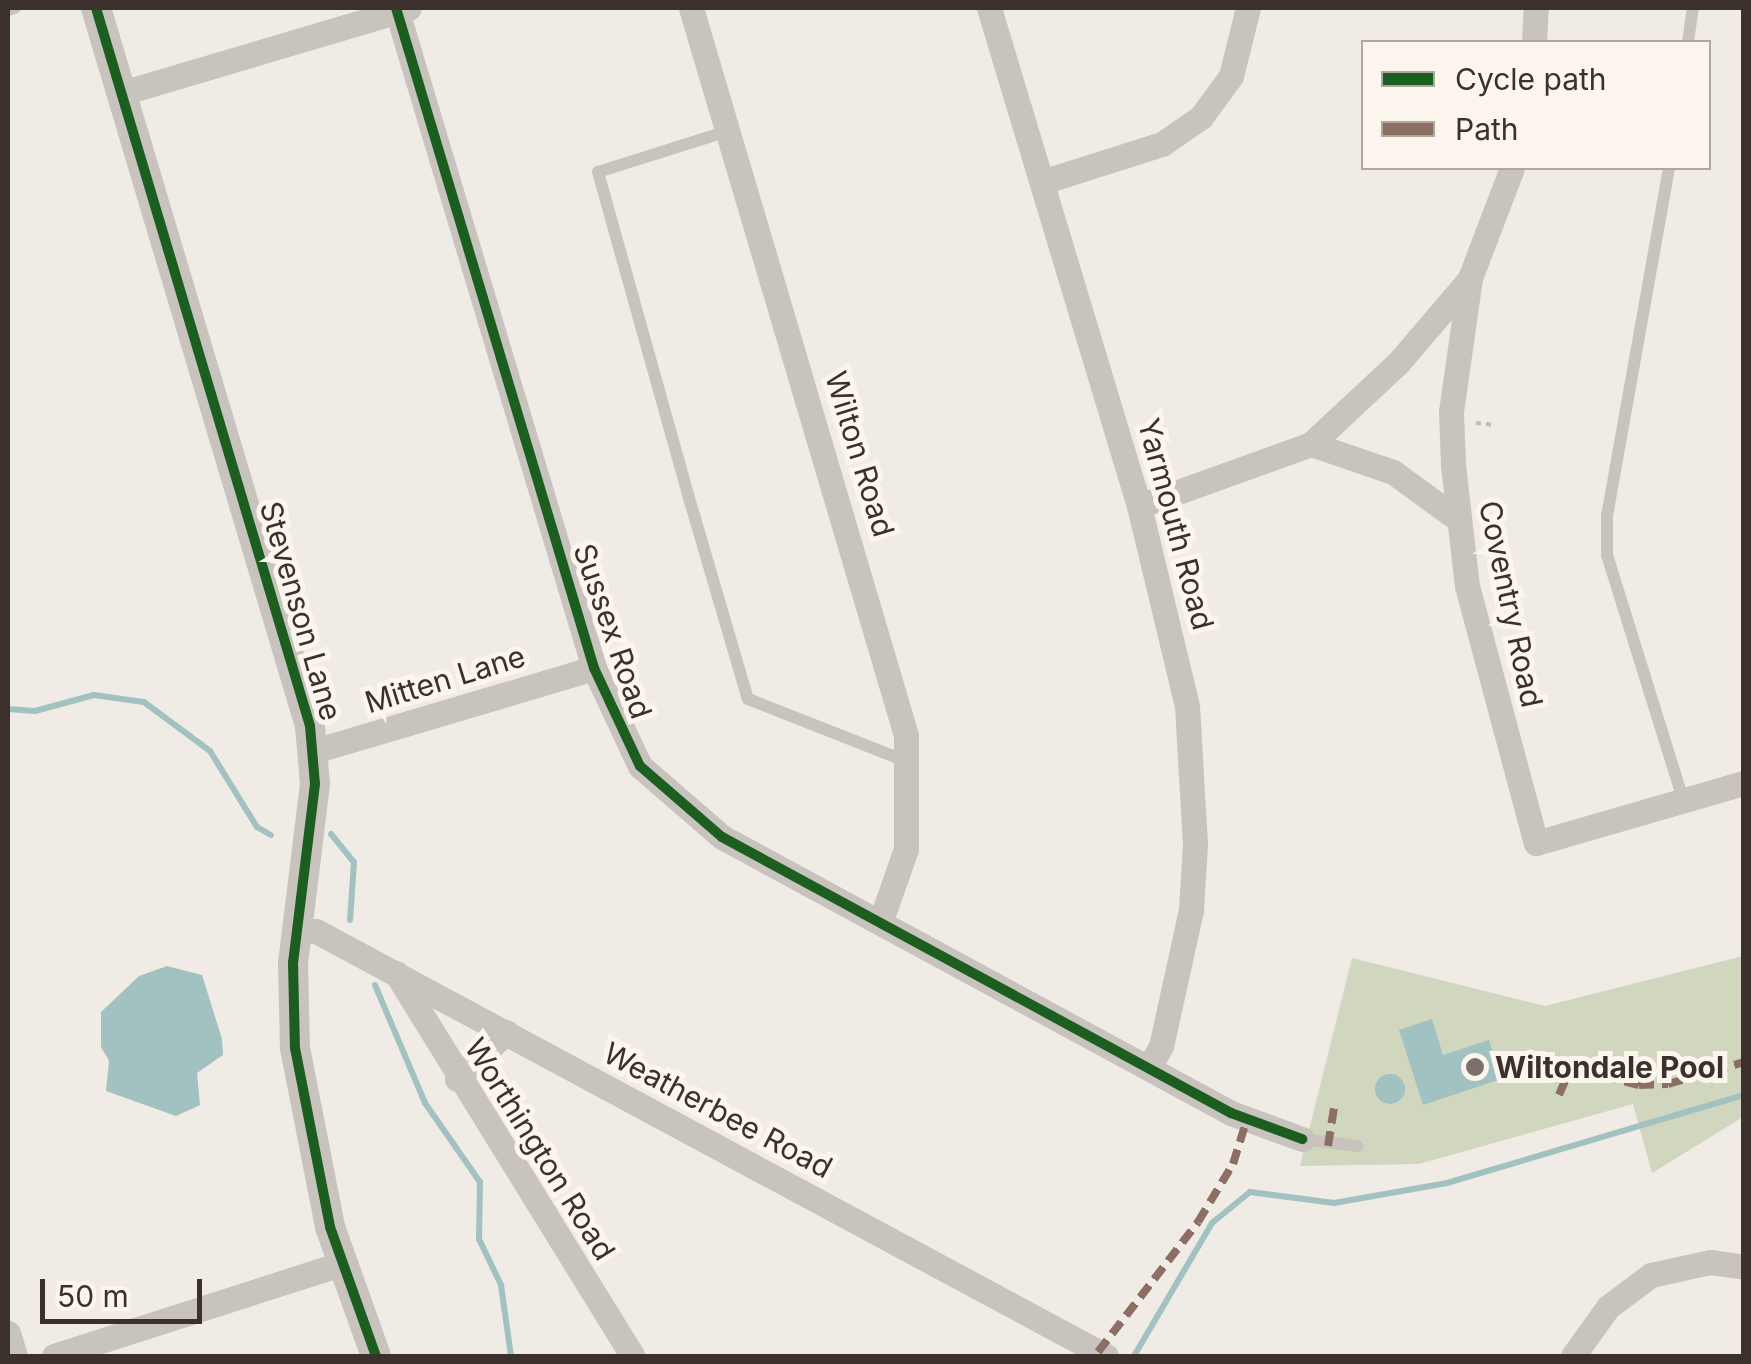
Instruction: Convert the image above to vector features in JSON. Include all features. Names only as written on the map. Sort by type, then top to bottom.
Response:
[{"type":"street","name":"Stevenson Lane","points":[[96,8],[314,751],[313,813],[296,929],[295,1048],[312,1154],[341,1264],[376,1356]]},
{"type":"street","name":"Wilton Road","points":[[692,8],[891,671],[908,762],[906,848],[880,923]]},
{"type":"street","name":"Yarmouth Road","points":[[989,8],[1139,506],[1187,706],[1195,844],[1179,974],[1149,1068]]},
{"type":"street","points":[[1042,182],[1162,144],[1201,117],[1231,76],[1248,8]]},
{"type":"street","points":[[1534,40],[1536,8]]},
{"type":"street","points":[[122,93],[401,9]]},
{"type":"street","name":"Sussex Road","points":[[401,9],[594,668],[640,766],[672,798],[722,837],[1231,1113],[1302,1138]]},
{"type":"street","name":"Coventry Road","points":[[1511,170],[1470,278],[1451,412],[1455,517],[1487,670],[1536,843],[1744,783]]},
{"type":"street","points":[[1139,506],[1311,444],[1398,364],[1470,278]]},
{"type":"street","points":[[1311,444],[1392,472],[1455,517]]},
{"type":"street","name":"Mitten Lane","points":[[314,751],[594,668]]},
{"type":"street","name":"Weatherbee Road","points":[[296,929],[316,931],[396,973],[1106,1356]]},
{"type":"street","name":"Worthington Road","points":[[396,973],[457,1079],[633,1356]]},
{"type":"street","points":[[457,1079],[506,1032]]},
{"type":"street","points":[[1574,1356],[1608,1307],[1651,1275],[1710,1262],[1744,1267]]},
{"type":"street","points":[[64,1355],[341,1264]]},
{"type":"street","points":[[8,1333],[15,1356]]},
{"type":"lane","points":[[8,10],[15,8]]},
{"type":"lane","points":[[1688,40],[1693,8]]},
{"type":"lane","points":[[728,131],[598,172],[692,508],[748,699],[908,762]]},
{"type":"lane","points":[[1669,170],[1607,515],[1606,555],[1684,799]]},
{"type":"lane","points":[[1302,1138],[1358,1146]]},
{"type":"green space","name":"Wiltondale Pool","points":[[1743,956],[1743,1117],[1652,1173],[1633,1104],[1419,1164],[1300,1166],[1352,958],[1545,1006]]},
{"type":"water","points":[[167,966],[202,975],[222,1039],[223,1055],[197,1073],[200,1105],[176,1116],[106,1091],[109,1061],[101,1047],[101,1012],[139,976]]},
{"type":"water","name":"Wiltondale Pool","points":[[1432,1019],[1443,1055],[1489,1040],[1501,1079],[1423,1105],[1399,1030]]},
{"type":"water","points":[[1390,1074],[1401,1078],[1405,1089],[1401,1100],[1390,1104],[1379,1100],[1375,1089],[1379,1078]]},
{"type":"waterway","points":[[8,709],[35,711],[94,695],[144,702],[210,751],[257,827],[271,835]]},
{"type":"waterway","points":[[331,834],[354,862],[350,920]]},
{"type":"waterway","points":[[375,985],[425,1103],[480,1182],[479,1239],[501,1285],[511,1356]]},
{"type":"waterway","points":[[1134,1356],[1212,1223],[1250,1192],[1334,1203],[1447,1183],[1744,1095]]},
{"type":"marked path","points":[[1559,1095],[1568,1074],[1580,1070],[1639,1085],[1668,1084],[1744,1062]]},
{"type":"marked path","points":[[1328,1146],[1334,1108]]},
{"type":"marked path","points":[[1098,1352],[1198,1222],[1233,1164],[1247,1119]]},
{"type":"cycle path","points":[[96,8],[310,726],[315,784],[293,962],[295,1048],[330,1227],[376,1356]]},
{"type":"cycle path","points":[[396,8],[594,668],[640,766],[722,837],[1231,1113],[1302,1139]]},
{"type":"place","name":"Wiltondale Pool","points":[[1475,1067]]}]
